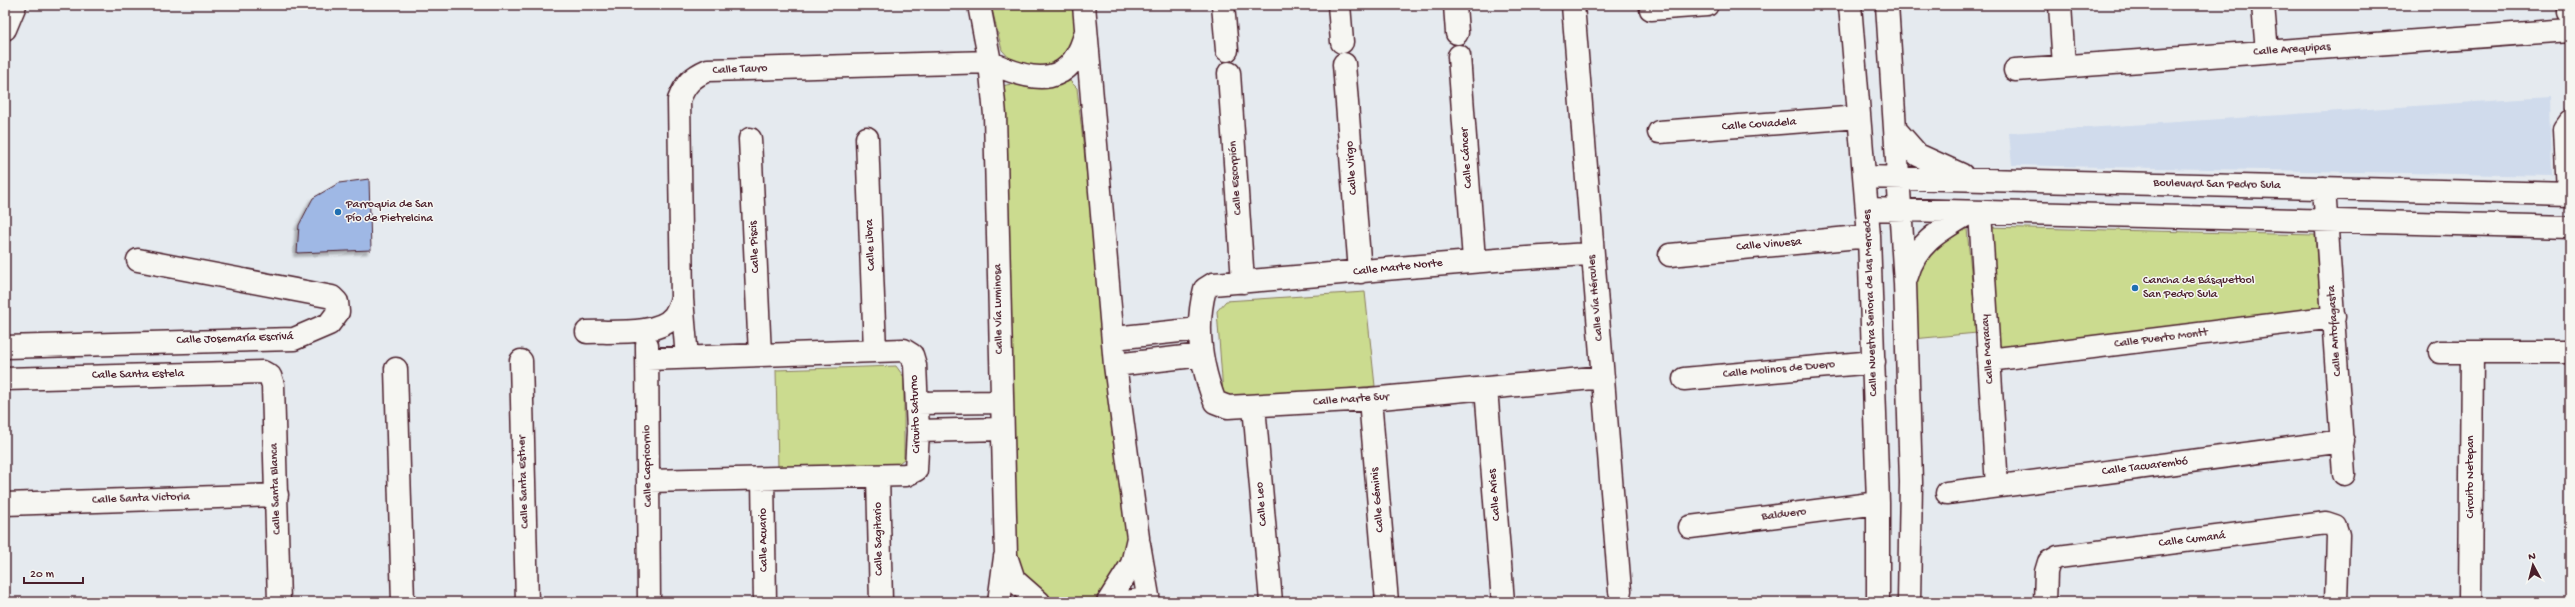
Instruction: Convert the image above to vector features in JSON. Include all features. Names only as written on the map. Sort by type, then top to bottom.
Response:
[{"type":"street","name":"Calle Vía Luminosa","points":[[979,5],[990,62],[995,115],[1006,556],[1014,580],[1039,602]]},
{"type":"street","points":[[1084,5],[1114,338],[1115,365],[1138,538],[1149,600],[1126,602]]},
{"type":"street","points":[[1223,5],[1227,50]]},
{"type":"street","points":[[1339,5],[1342,42]]},
{"type":"street","points":[[1455,5],[1457,33]]},
{"type":"street","name":"Calle Vía Hércules","points":[[1573,5],[1620,591]]},
{"type":"street","points":[[1652,9],[1707,5]]},
{"type":"street","name":"Calle Nuestra Señora de las Mercedes","points":[[1850,5],[1869,236],[1878,494],[1878,602]]},
{"type":"street","points":[[1887,5],[1905,283],[1911,482],[1909,602]]},
{"type":"street","points":[[2060,5],[2064,66]]},
{"type":"street","points":[[2263,5],[2266,52]]},
{"type":"street","points":[[2570,5],[2570,12]]},
{"type":"street","name":"Calle Arequipas","points":[[2015,70],[2570,30]]},
{"type":"street","points":[[990,62],[1027,77],[1042,77],[1062,73],[1074,63],[1082,49],[1086,31]]},
{"type":"street","name":"Calle Cáncer","points":[[1459,56],[1474,260]]},
{"type":"street","name":"Calle Tauro","points":[[687,358],[682,298],[679,100],[684,87],[694,76],[708,70],[990,62]]},
{"type":"street","name":"Calle Virgo","points":[[1344,64],[1360,272]]},
{"type":"street","name":"Calle Escorpión","points":[[1229,73],[1243,282]]},
{"type":"street","name":"Calle Covadela","points":[[1659,132],[1859,117]]},
{"type":"street","points":[[2569,194],[2565,129],[2570,122]]},
{"type":"street","points":[[1895,129],[1918,155],[1972,179]]},
{"type":"street","name":"Calle Libra","points":[[868,138],[875,351]]},
{"type":"street","name":"Calle Piscis","points":[[750,139],[760,355]]},
{"type":"street","name":"Boulevard San Pedro Sula","points":[[1865,177],[2569,194]]},
{"type":"street","name":"Calle Antofagasta","points":[[2324,188],[2344,474]]},
{"type":"street","points":[[1867,209],[2570,227]]},
{"type":"street","points":[[1905,283],[1910,264],[1919,249],[1941,229],[1975,212]]},
{"type":"street","name":"Calle Maracay","points":[[1975,212],[1989,360],[1997,486]]},
{"type":"street","name":"Calle Vinuesa","points":[[1670,255],[1869,236]]},
{"type":"street","name":"Calle Marte Norte","points":[[1205,289],[1213,284],[1360,272],[1474,260],[1593,254]]},
{"type":"street","name":"Calle Josemaría Escrivá","points":[[5,347],[294,339],[329,324],[338,312],[337,302],[332,297],[138,260]]},
{"type":"street","name":"Calle Marte Sur","points":[[1205,289],[1199,329],[1202,355],[1215,402],[1228,407],[1370,399],[1603,377]]},
{"type":"street","name":"Calle Tauro","points":[[587,332],[646,330],[663,325],[674,316],[682,298]]},
{"type":"street","name":"Calle Puerto Montt","points":[[1989,360],[2334,317]]},
{"type":"street","points":[[1114,338],[1199,329]]},
{"type":"street","name":"Calle Capricornio","points":[[646,330],[649,602]]},
{"type":"street","name":"Circuito Saturno","points":[[647,359],[904,350],[912,355],[917,403],[918,431],[916,470],[906,475],[648,481]]},
{"type":"street","points":[[2440,352],[2570,352]]},
{"type":"street","name":"Circuito Netepan","points":[[2470,602],[2472,352]]},
{"type":"street","points":[[1115,365],[1202,355]]},
{"type":"street","name":"Calle Santa Esther","points":[[521,361],[527,602]]},
{"type":"street","name":"Calle Molinos de Duero","points":[[1684,379],[1874,362]]},
{"type":"street","points":[[396,369],[402,602]]},
{"type":"street","name":"Calle Santa Estela","points":[[5,379],[263,372],[270,376]]},
{"type":"street","name":"Calle Santa Blanca","points":[[270,376],[273,385],[279,602]]},
{"type":"street","name":"Calle Aries","points":[[1486,388],[1503,602]]},
{"type":"street","name":"Calle Géminis","points":[[1370,399],[1387,602]]},
{"type":"street","points":[[917,403],[1001,402]]},
{"type":"street","name":"Calle Leo","points":[[1254,406],[1271,602]]},
{"type":"street","points":[[918,431],[1002,429]]},
{"type":"street","name":"Calle Tacuarembó","points":[[1947,493],[2342,441]]},
{"type":"street","name":"Calle Sagitario","points":[[878,476],[881,602]]},
{"type":"street","name":"Calle Acuario","points":[[762,479],[765,602]]},
{"type":"street","name":"Balduero","points":[[1690,527],[1878,494],[1911,482]]},
{"type":"street","name":"Calle Santa Victoria","points":[[5,504],[277,495]]},
{"type":"street","name":"Calle Cumaná","points":[[2045,602],[2046,572],[2049,562],[2058,557],[2326,523],[2335,526],[2338,535],[2336,602]]},
{"type":"street","points":[[1108,602],[1132,564],[1138,538]]},
{"type":"street","points":[[999,602],[1006,556]]},
{"type":"shaded area","points":[[2550,97],[2552,176],[2012,165],[2009,133]]},
{"type":"green space","points":[[991,5],[1073,5],[1076,40],[1051,70],[1011,60],[1002,50]]},
{"type":"green space","points":[[1070,81],[1077,88],[1129,549],[1103,596],[1088,602],[1051,602],[1028,585],[1013,556],[1003,86],[1013,84],[1030,88],[1045,88]]},
{"type":"green space","points":[[1987,227],[2315,235],[2321,310],[1996,349]]},
{"type":"green space","points":[[1967,229],[1977,333],[1913,339],[1913,282],[1918,267],[1937,247],[1953,236]]},
{"type":"green space","points":[[1365,292],[1375,386],[1233,399],[1223,393],[1217,311],[1226,301]]},
{"type":"green space","points":[[896,366],[904,377],[904,459],[895,466],[778,469],[776,370]]},
{"type":"building","name":"Parroquia de San Pío de Pietrelcina","points":[[369,179],[371,250],[297,253],[299,225],[313,198],[339,183]]},
{"type":"place","name":"Parroquia de San Pío de Pietrelcina","points":[[338,212]]},
{"type":"place","name":"Cancha de Básquetbol San Pedro Sula","points":[[2135,288]]}]
